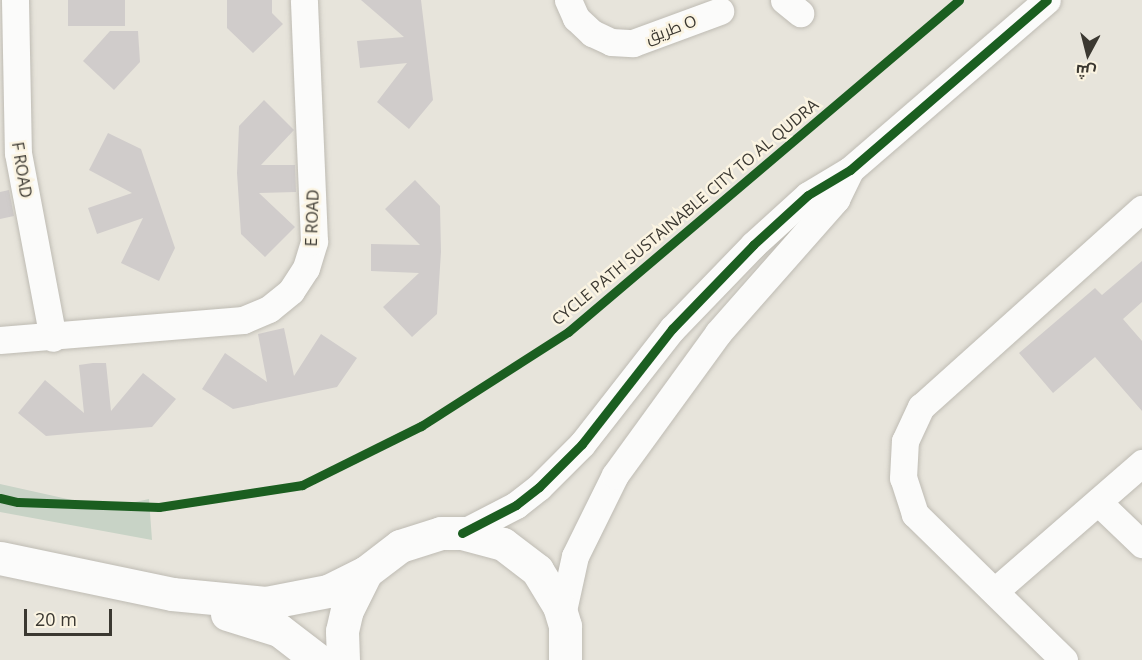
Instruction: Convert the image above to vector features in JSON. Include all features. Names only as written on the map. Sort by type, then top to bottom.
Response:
[{"type":"street","name":"F ROAD","points":[[15,0],[14,110],[18,153],[53,338]]},
{"type":"street","name":"E ROAD","points":[[0,340],[53,338],[243,320],[269,309],[291,291],[306,268],[314,241],[304,0]]},
{"type":"street","name":"طريق O","points":[[568,0],[576,18],[592,33],[611,42],[633,43],[720,11]]},
{"type":"street","points":[[462,533],[516,505],[562,467],[642,364],[711,286],[808,195],[850,170],[1047,0]]},
{"type":"street","points":[[565,660],[562,615],[575,556],[615,475],[718,333],[836,199],[850,170]]},
{"type":"street","points":[[1064,660],[996,590],[940,541],[915,514],[903,478],[905,441],[921,407],[1142,209]]},
{"type":"street","points":[[996,590],[1142,463]]},
{"type":"street","points":[[1098,502],[1142,544]]},
{"type":"street","points":[[0,558],[172,594],[244,601],[287,601],[328,591],[366,572],[400,546],[441,533],[462,533],[483,536],[521,555],[550,587],[562,615]]},
{"type":"street","points":[[343,660],[342,631],[347,610],[366,572]]},
{"type":"street","points":[[172,594],[205,610],[263,623],[294,640],[318,660]]},
{"type":"shaded area","points":[[0,484],[108,508],[149,499],[152,540],[0,512]]},
{"type":"building","points":[[68,0],[125,0],[125,26],[68,26]]},
{"type":"building","points":[[227,0],[272,0],[272,13],[283,24],[253,53],[227,28]]},
{"type":"building","points":[[361,0],[421,0],[433,100],[409,129],[377,102],[407,63],[360,68],[357,41],[404,37]]},
{"type":"building","points":[[110,31],[138,31],[140,62],[114,90],[83,61]]},
{"type":"building","points":[[264,100],[294,130],[261,165],[295,165],[296,192],[259,193],[295,227],[265,257],[241,234],[237,173],[239,126]]},
{"type":"building","points":[[108,133],[141,149],[175,248],[159,281],[121,263],[143,218],[97,234],[88,208],[132,193],[89,170]]},
{"type":"building","points":[[415,180],[440,206],[441,252],[437,314],[412,337],[383,307],[419,273],[371,271],[371,244],[420,245],[385,209]]},
{"type":"building","points":[[9,190],[14,216],[0,219],[0,192]]},
{"type":"building","points":[[1142,261],[1142,302],[1123,319],[1142,341],[1142,411],[1095,357],[1053,393],[1019,353],[1095,288],[1102,295]]},
{"type":"building","points":[[284,328],[294,376],[321,334],[357,358],[337,387],[233,409],[202,389],[225,353],[267,382],[258,334]]},
{"type":"building","points":[[106,363],[111,411],[143,373],[176,399],[152,427],[46,436],[18,413],[45,380],[84,413],[79,365]]},
{"type":"cycle path","name":"CYCLE PATH SUSTAINABLE CITY TO AL QUDRA","points":[[0,498],[18,502],[159,507],[302,485],[421,426],[568,332],[959,0]]},
{"type":"cycle path","points":[[462,533],[516,505],[539,487],[582,444],[672,329],[753,245],[808,195],[850,170],[1047,0]]}]
